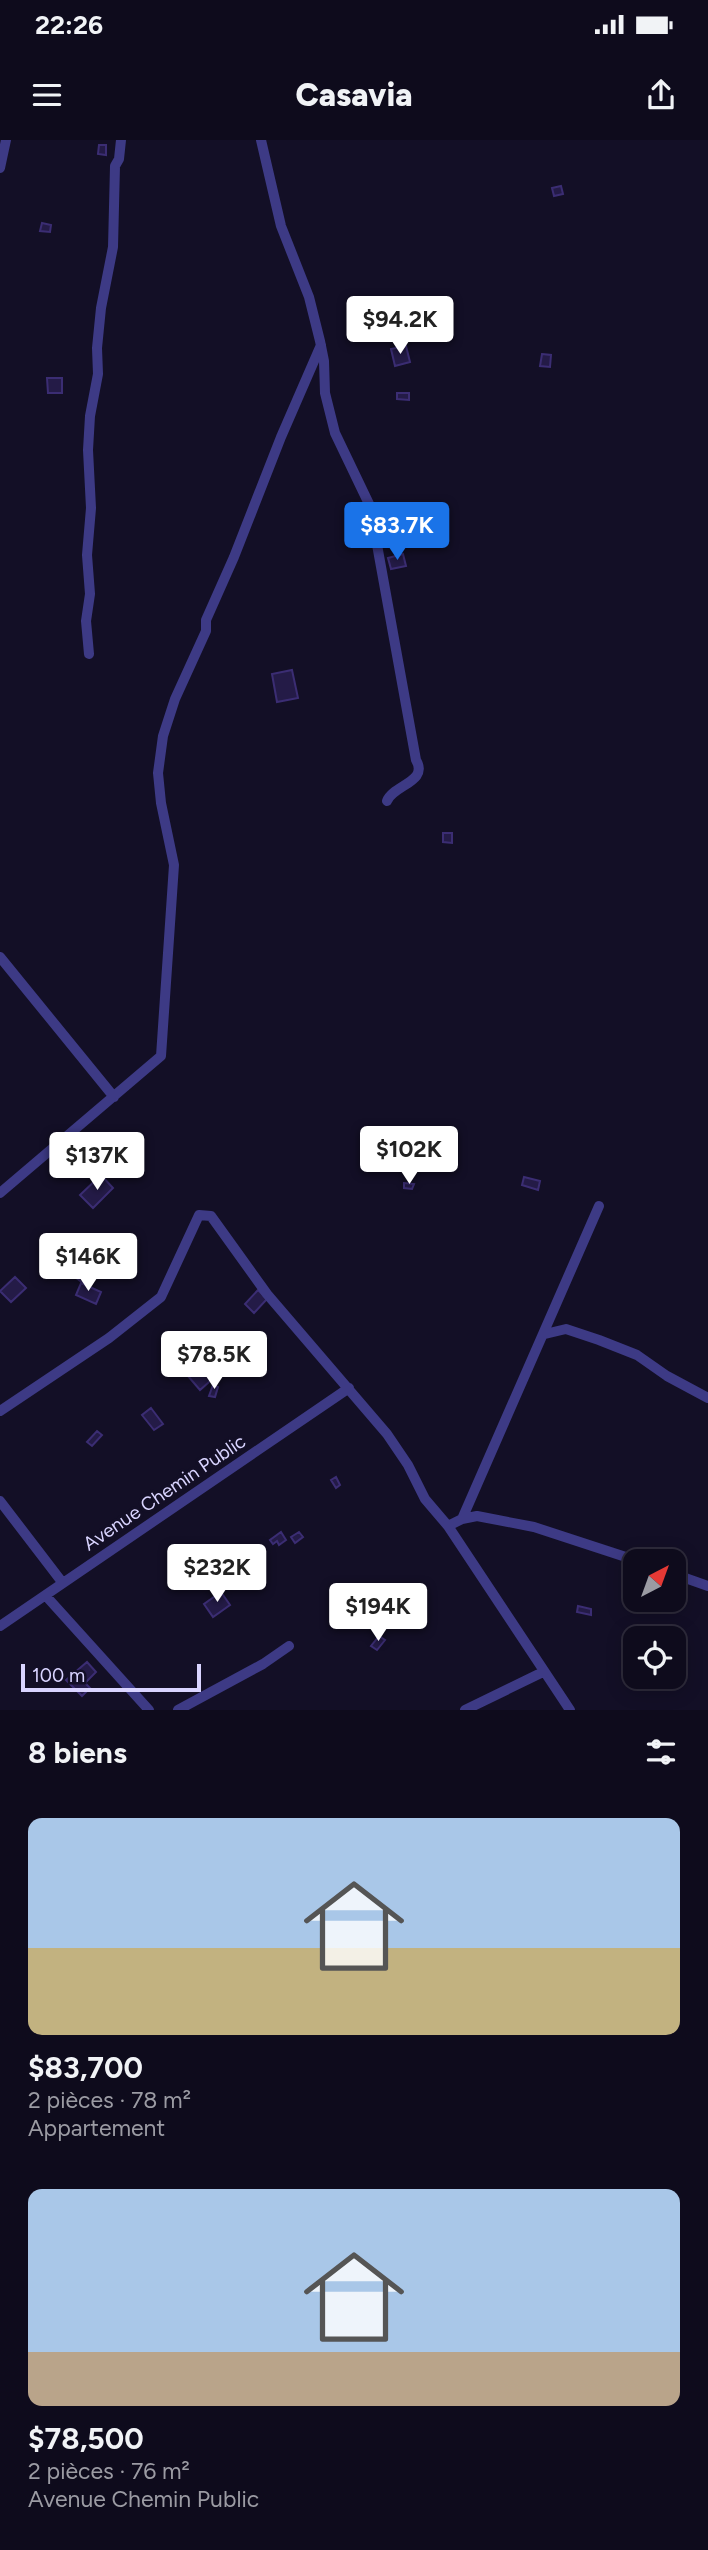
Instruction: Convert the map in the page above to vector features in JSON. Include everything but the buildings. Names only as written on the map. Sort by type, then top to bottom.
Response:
[{"type":"street","points":[[0,168],[6,140]]},
{"type":"street","points":[[89,654],[86,621],[90,594],[87,555],[91,508],[88,450],[90,416],[98,374],[97,348],[101,308],[113,247],[115,166],[119,159],[121,140]]},
{"type":"street","points":[[261,140],[281,226],[309,297],[321,345],[325,393],[335,433],[370,506],[416,760],[420,766],[419,774],[414,780],[395,789],[387,801]]},
{"type":"street","points":[[0,1193],[162,1056],[174,865],[161,803],[158,773],[163,736],[175,699],[206,631],[206,620],[321,345]]},
{"type":"street","points":[[0,957],[114,1097]]},
{"type":"street","points":[[463,1519],[598,1206]]},
{"type":"street","points":[[0,1411],[109,1338],[161,1297],[199,1215],[211,1216],[249,1273],[387,1434],[408,1465],[425,1499],[448,1526],[570,1710]]},
{"type":"street","points":[[545,1334],[566,1329],[599,1340],[637,1355],[667,1376],[708,1398]]},
{"type":"street","name":"Avenue Chemin Public","points":[[0,1626],[349,1388]]},
{"type":"street","points":[[0,1501],[62,1582]]},
{"type":"street","points":[[448,1526],[477,1516],[534,1527],[623,1556]]},
{"type":"street","points":[[686,1578],[708,1586]]},
{"type":"street","points":[[46,1596],[149,1710]]},
{"type":"street","points":[[178,1710],[263,1664],[289,1646]]},
{"type":"street","points":[[465,1710],[543,1672]]}]
